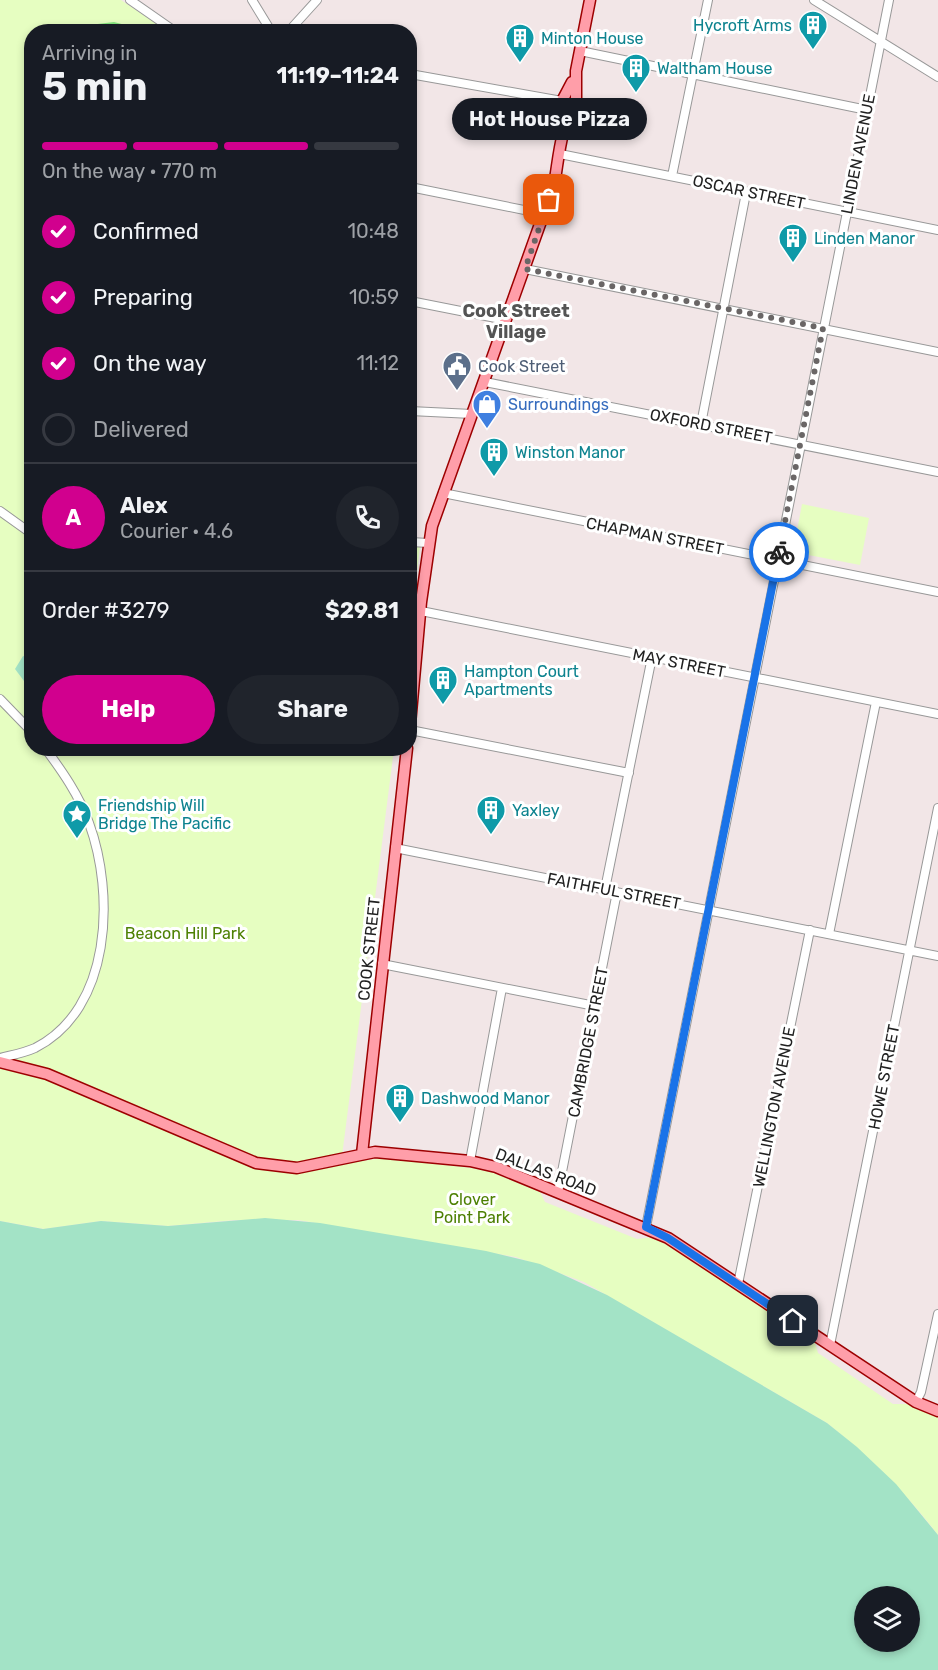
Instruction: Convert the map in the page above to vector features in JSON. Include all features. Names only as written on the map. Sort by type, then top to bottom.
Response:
[{"type":"main road","points":[[417,652],[429,543],[443,493],[485,382],[554,185],[568,102],[590,0]]},
{"type":"main road","name":"COOK STREET","points":[[362,1154],[406,756]]},
{"type":"main road","name":"DALLAS ROAD","points":[[0,1060],[47,1074],[256,1163],[297,1168],[375,1152],[470,1161],[496,1167],[668,1238],[916,1402],[938,1411]]},
{"type":"street","points":[[130,0],[164,24]]},
{"type":"street","points":[[252,0],[266,24]]},
{"type":"street","points":[[295,24],[317,0]]},
{"type":"street","points":[[672,176],[708,0]]},
{"type":"street","points":[[814,0],[938,77]]},
{"type":"street","name":"LINDEN AVENUE","points":[[646,1227],[753,677],[889,0]]},
{"type":"street","points":[[580,51],[867,110]]},
{"type":"street","points":[[417,75],[568,102]]},
{"type":"street","name":"OSCAR STREET","points":[[560,154],[938,230]]},
{"type":"street","points":[[417,188],[544,214]]},
{"type":"street","points":[[701,424],[746,192]]},
{"type":"street","points":[[525,269],[938,352]]},
{"type":"street","points":[[417,302],[506,320]]},
{"type":"street","name":"OXFORD STREET","points":[[485,382],[938,472]]},
{"type":"street","points":[[417,411],[472,414]]},
{"type":"street","name":"CHAPMAN STREET","points":[[443,493],[938,592]]},
{"type":"street","points":[[0,511],[24,528]]},
{"type":"street","points":[[417,542],[429,543]]},
{"type":"street","name":"MAY STREET","points":[[421,611],[938,714]]},
{"type":"street","points":[[605,889],[652,657]]},
{"type":"street","points":[[0,699],[24,724]]},
{"type":"street","points":[[829,934],[876,702]]},
{"type":"street","points":[[417,731],[629,773]]},
{"type":"street","points":[[0,1060],[26,1052],[49,1039],[75,1012],[92,982],[101,946],[102,904],[96,844],[89,821],[70,785],[50,756]]},
{"type":"street","name":"HOWE STREET","points":[[830,1345],[938,808]]},
{"type":"street","name":"FAITHFUL STREET","points":[[395,848],[938,956]]},
{"type":"street","name":"CAMBRIDGE STREET","points":[[558,1192],[617,892]]},
{"type":"street","name":"WELLINGTON AVENUE","points":[[738,1284],[810,930]]},
{"type":"street","points":[[382,964],[595,1006]]},
{"type":"street","points":[[470,1161],[502,988]]},
{"type":"street","points":[[916,1402],[921,1392],[936,1332],[938,1314]]},
{"type":"green space","name":"Beacon Hill Park","points":[[0,0],[121,0],[157,24],[24,24],[24,756],[393,756],[341,1164],[383,1158],[491,1172],[540,1192],[545,1202],[637,1239],[653,1237],[675,1249],[815,1343],[818,1353],[893,1404],[907,1404],[938,1417],[938,1535],[886,1476],[827,1423],[584,1282],[516,1257],[298,1220],[235,1220],[168,1226],[101,1221],[44,1229],[0,1221]]},
{"type":"green space","points":[[114,22],[122,24],[98,24]]},
{"type":"green space","points":[[802,504],[869,518],[860,565],[793,552]]},
{"type":"green space","points":[[417,547],[420,547],[417,572]]},
{"type":"shaded area","points":[[23,656],[24,656],[24,681],[15,669]]},
{"type":"shaded area","points":[[265,1218],[320,1223],[486,1251],[540,1264],[607,1295],[827,1423],[857,1447],[896,1484],[938,1535],[938,1670],[0,1670],[0,1221],[43,1229],[101,1221],[168,1226]]},
{"type":"way so far","points":[[549,200],[525,269],[823,328],[779,552]]},
{"type":"place","name":"Hycroft Arms","points":[[813,50]]},
{"type":"place","name":"Minton House","points":[[520,64]]},
{"type":"place","name":"Waltham House","points":[[636,94]]},
{"type":"place","name":"Hot House Pizza","points":[[549,200]]},
{"type":"place","name":"Linden Manor","points":[[793,264]]},
{"type":"place","name":"Cook Street","points":[[457,392]]},
{"type":"place","name":"Surroundings","points":[[487,430]]},
{"type":"place","name":"Winston Manor","points":[[494,478]]},
{"type":"place","name":"Hampton Court Apartments","points":[[443,706]]},
{"type":"place","name":"Yaxley","points":[[491,836]]},
{"type":"place","name":"Friendship Will Bridge The Pacific","points":[[77,840]]},
{"type":"place","name":"Dashwood Manor","points":[[400,1124]]},
{"type":"district","name":"Cook Street Village","points":[[516,321]]},
{"type":"route","points":[[779,552],[646,1227],[668,1238],[793,1321]]},
{"type":"park label","name":"Clover Point Park","points":[[472,1208]]}]
